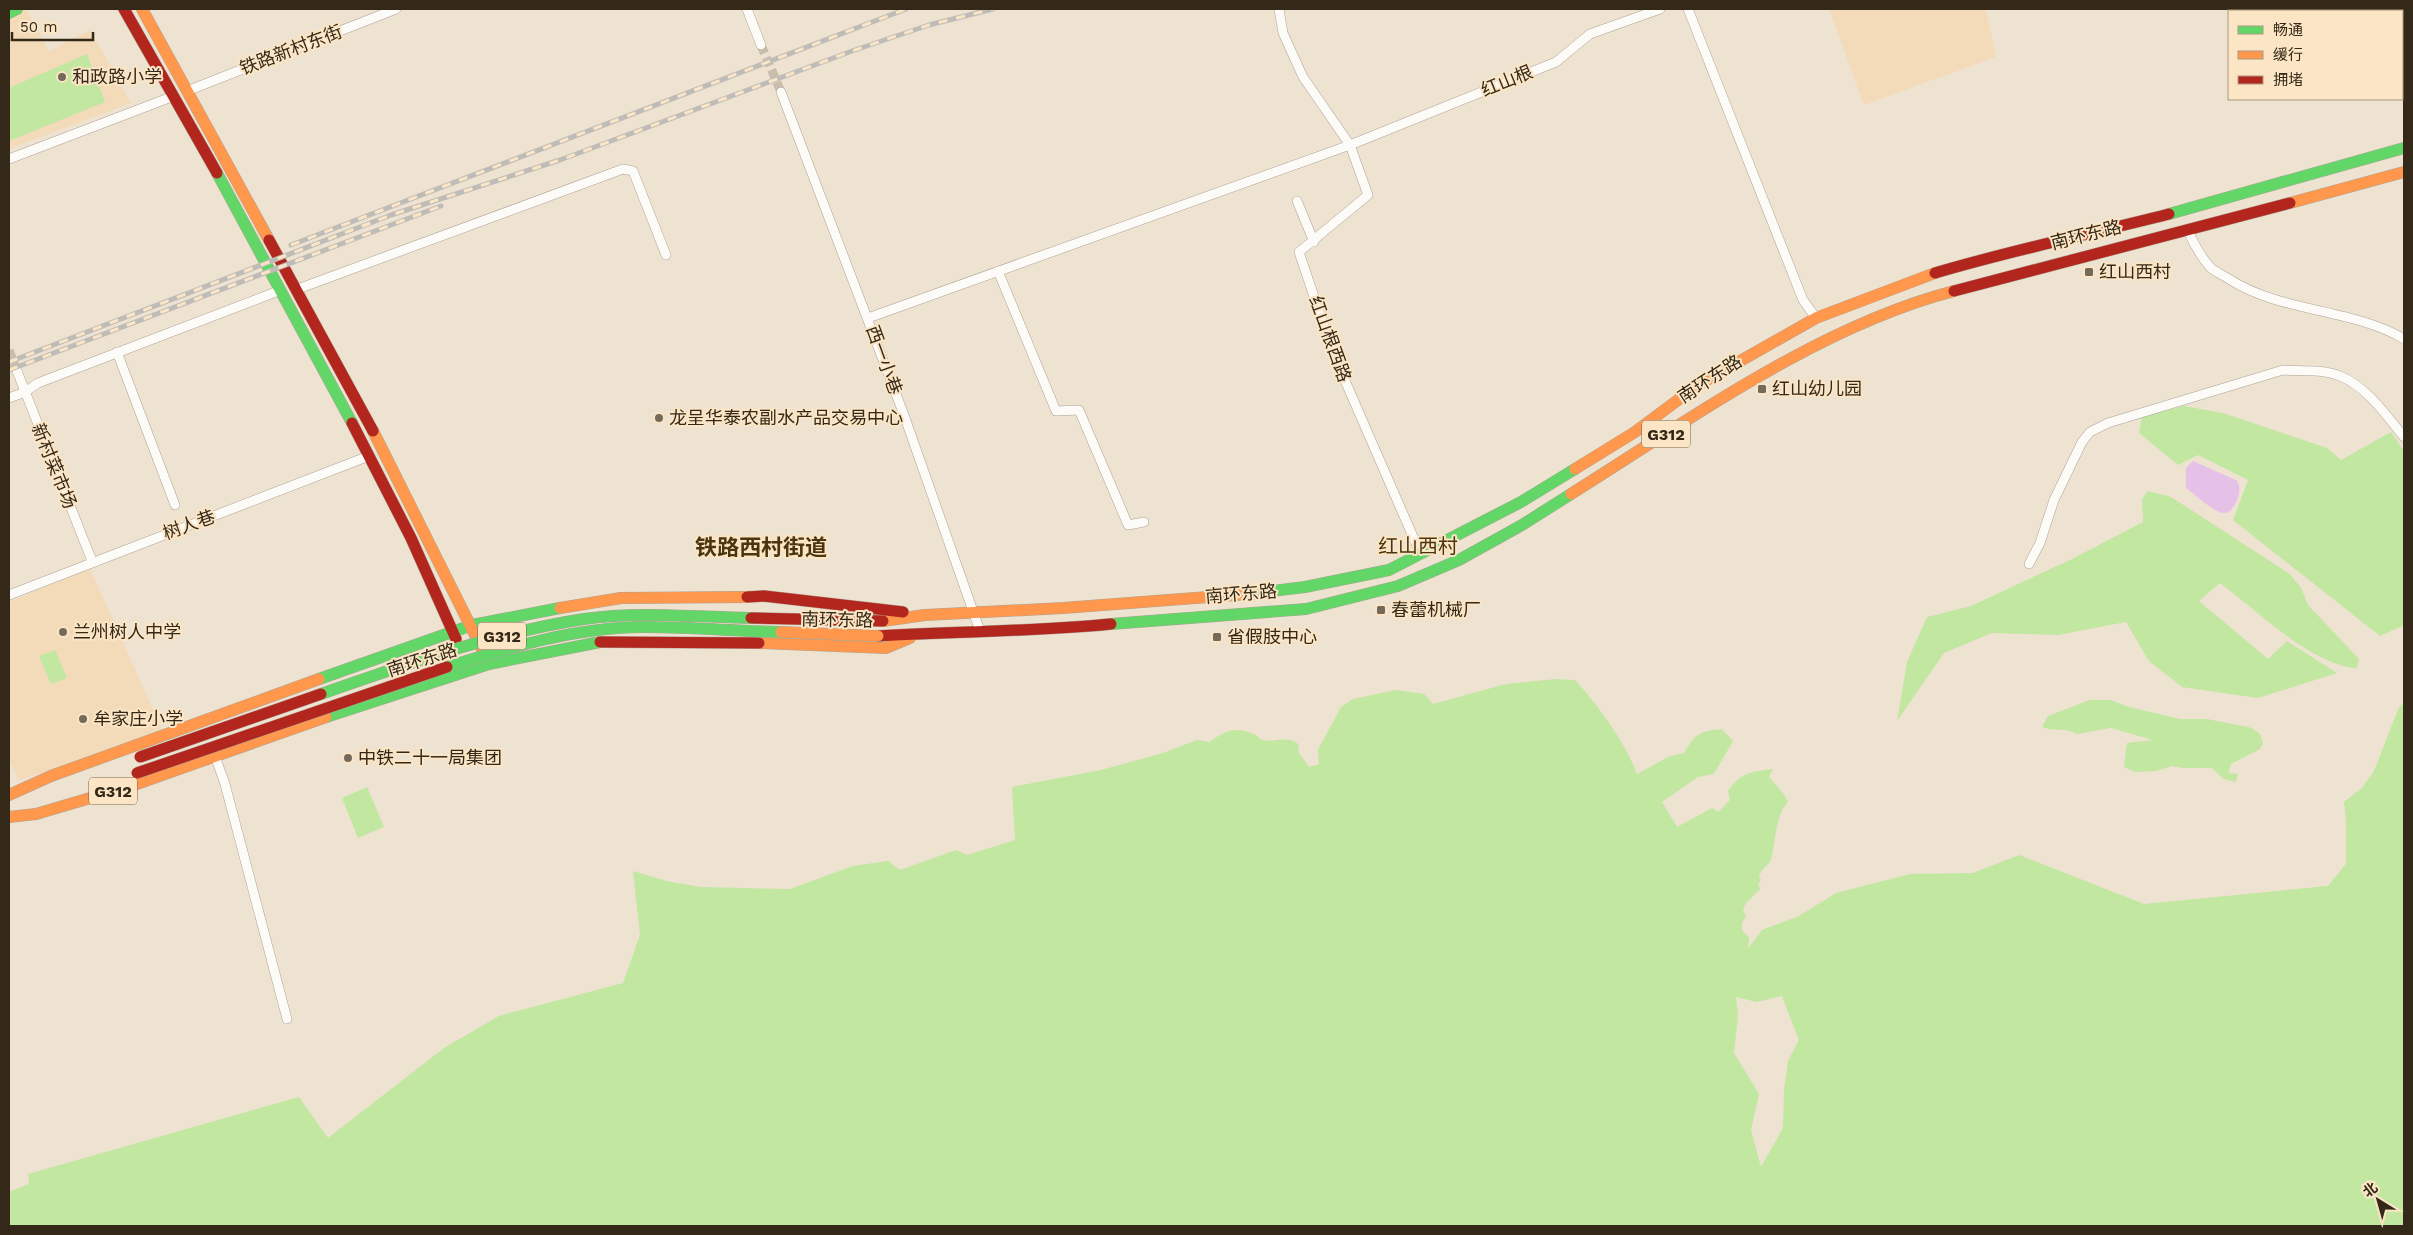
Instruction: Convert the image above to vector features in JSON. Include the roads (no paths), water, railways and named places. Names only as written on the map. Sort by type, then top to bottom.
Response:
[{"type":"main road","points":[[9,13],[17,9]]},
{"type":"main road","points":[[124,9],[281,290],[369,456],[453,632],[469,671]]},
{"type":"main road","points":[[142,9],[294,290],[365,416],[490,664]]},
{"type":"main road","name":"南环东路","points":[[9,796],[131,760],[385,672],[490,638],[585,619],[644,616],[883,621],[925,615],[1246,594],[1305,587],[1389,570],[1521,502],[1635,432],[1698,385],[1816,318],[1923,276],[1980,259],[2055,243],[2168,214],[2404,148]]},
{"type":"main road","name":"南环东路","points":[[9,816],[391,685],[488,654],[586,632],[643,627],[878,636],[1063,629],[1168,619],[1246,616],[1306,609],[1398,586],[1459,560],[1522,525],[1708,407],[1826,339],[1932,297],[2188,231],[2404,172]]},
{"type":"main road","points":[[1816,318],[1826,339]]},
{"type":"main road","points":[[9,796],[51,776],[155,740],[307,683],[472,625],[517,615],[621,598],[675,596],[721,599],[764,596],[925,615]]},
{"type":"main road","name":"南环东路","points":[[9,816],[36,814],[216,756],[349,709],[490,664],[601,642],[718,642],[886,648],[922,633]]},
{"type":"street","name":"铁路新村东街","points":[[187,91],[396,9]]},
{"type":"street","points":[[747,9],[761,45]]},
{"type":"street","points":[[1279,9],[1283,32],[1303,77],[1350,145]]},
{"type":"street","name":"红山根","points":[[868,318],[1350,145],[1556,62],[1590,34],[1660,9]]},
{"type":"street","points":[[1688,9],[1803,300],[1816,318]]},
{"type":"street","name":"西一小巷","points":[[781,92],[868,318],[980,631]]},
{"type":"street","points":[[9,159],[174,96]]},
{"type":"street","name":"红山根西路","points":[[1350,145],[1368,195],[1314,242],[1299,252],[1333,353],[1421,555]]},
{"type":"street","points":[[294,290],[623,169],[633,171],[666,255]]},
{"type":"street","points":[[1297,200],[1314,242]]},
{"type":"street","points":[[2188,231],[2198,252],[2211,268],[2240,286],[2274,300],[2386,329],[2404,339]]},
{"type":"street","points":[[998,271],[1056,410],[1079,410],[1128,525],[1144,522]]},
{"type":"street","points":[[9,398],[25,392],[38,383],[281,290]]},
{"type":"street","points":[[117,352],[176,505]]},
{"type":"street","points":[[2029,564],[2040,543],[2054,500],[2082,442],[2090,432],[2108,422],[2283,370],[2311,371],[2339,375],[2358,387],[2404,436]]},
{"type":"street","name":"新村菜市场","points":[[17,371],[92,561]]},
{"type":"street","name":"树人巷","points":[[9,595],[92,561],[369,456]]},
{"type":"street","points":[[216,756],[287,1019]]},
{"type":"tunnel","points":[[761,45],[781,92]]},
{"type":"tunnel","points":[[9,350],[17,371]]},
{"type":"railway","points":[[291,245],[906,9]]},
{"type":"railway","points":[[9,362],[391,215],[560,160],[852,51],[929,25],[993,9]]},
{"type":"railway","points":[[9,370],[441,206]]},
{"type":"place","name":"和政路小学","points":[[62,77]]},
{"type":"place","name":"红山西村","points":[[2089,272]]},
{"type":"place","name":"红山幼儿园","points":[[1762,389]]},
{"type":"place","name":"龙呈华泰农副水产品交易中心","points":[[659,418]]},
{"type":"place","name":"春蕾机械厂","points":[[1381,610]]},
{"type":"place","name":"兰州树人中学","points":[[63,632]]},
{"type":"place","name":"省假肢中心","points":[[1217,637]]},
{"type":"place","name":"牟家庄小学","points":[[83,719]]},
{"type":"place","name":"中铁二十一局集团","points":[[348,758]]},
{"type":"district","name":"红山西村","points":[[1418,546]]},
{"type":"district","name":"铁路西村街道","points":[[761,547]]}]
